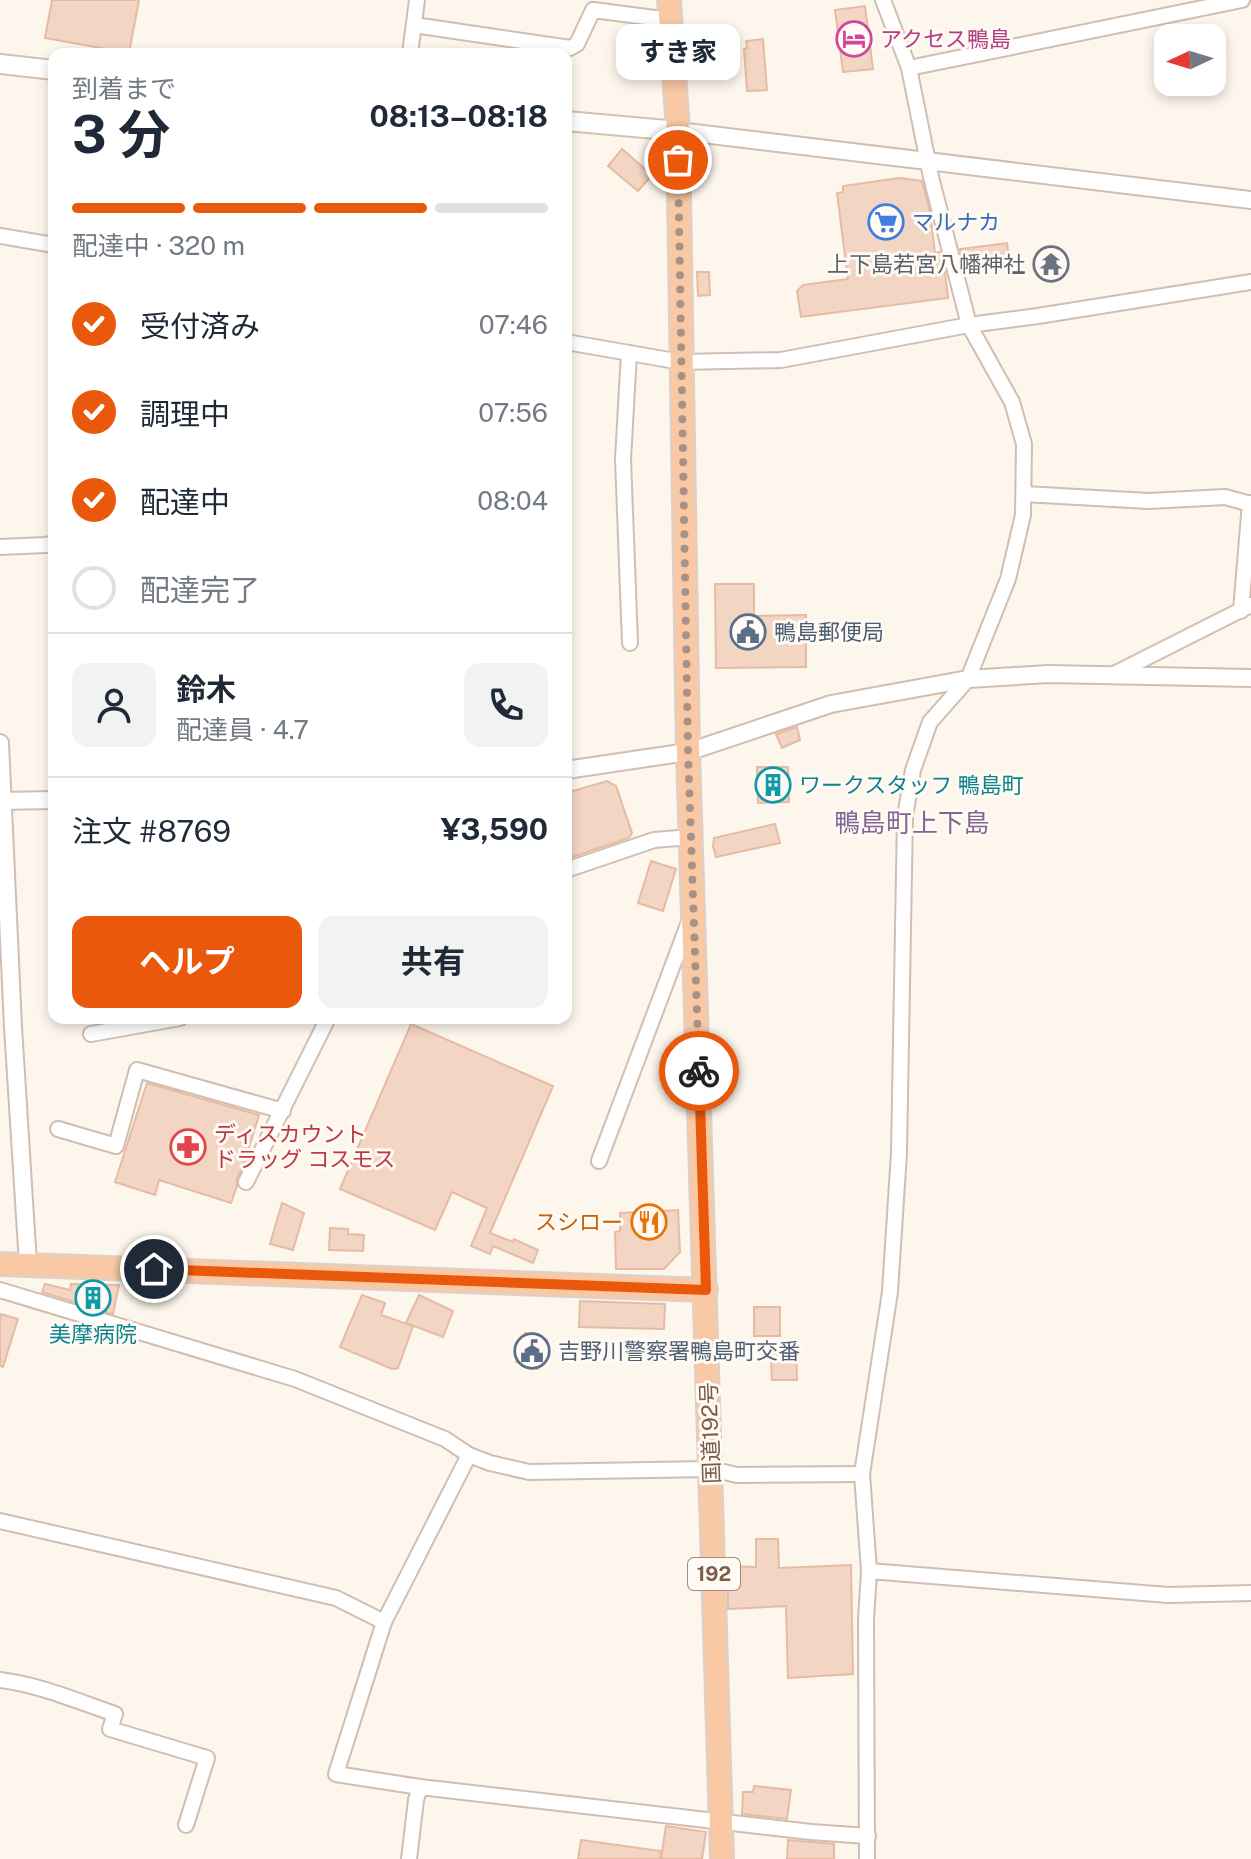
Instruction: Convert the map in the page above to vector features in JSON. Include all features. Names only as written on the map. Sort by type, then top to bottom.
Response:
[{"type":"highway","name":"国道192号","points":[[669,10],[678,131],[688,752],[722,1859]]},
{"type":"highway","points":[[0,1264],[706,1290]]},
{"type":"main road","points":[[0,64],[48,69]]},
{"type":"main road","points":[[572,122],[678,131]]},
{"type":"street","points":[[411,48],[417,0]]},
{"type":"street","points":[[867,1859],[866,1620],[869,1571],[862,1474],[890,1292],[899,1153],[905,816],[913,770],[930,722],[968,679],[1008,579],[1023,515],[1024,494],[1024,444],[1012,402],[969,325],[928,161],[909,68],[883,0]]},
{"type":"street","points":[[909,68],[1242,0]]},
{"type":"street","points":[[414,25],[570,48],[577,44],[593,10],[669,10]]},
{"type":"street","points":[[678,131],[1251,200]]},
{"type":"street","points":[[0,236],[48,244]]},
{"type":"street","points":[[572,343],[681,362],[781,360],[969,325],[1251,282]]},
{"type":"street","points":[[629,353],[623,459],[630,643]]},
{"type":"street","points":[[1024,494],[1149,501],[1225,497],[1250,503],[1246,608],[1111,675]]},
{"type":"street","points":[[0,547],[48,544]]},
{"type":"street","points":[[572,769],[688,752],[831,704],[968,679],[1048,674],[1251,678]]},
{"type":"street","points":[[0,743],[28,1264]]},
{"type":"street","points":[[2,801],[48,800]]},
{"type":"street","points":[[572,868],[654,840],[691,837]]},
{"type":"street","points":[[599,1161],[694,910]]},
{"type":"street","points":[[91,1034],[147,1024]]},
{"type":"street","points":[[246,1182],[325,1024]]},
{"type":"street","points":[[58,1129],[116,1146],[137,1070],[283,1111]]},
{"type":"street","points":[[0,1290],[295,1379],[445,1439],[469,1455],[529,1472],[711,1469],[737,1475],[862,1474]]},
{"type":"street","points":[[469,1455],[384,1622],[336,1774],[420,1787],[868,1836]]},
{"type":"street","points":[[0,1521],[336,1598],[384,1622]]},
{"type":"street","points":[[869,1571],[1168,1595],[1251,1593]]},
{"type":"street","points":[[0,1680],[50,1691],[115,1714],[110,1729],[207,1758],[186,1825]]},
{"type":"street","points":[[409,1859],[420,1787]]},
{"type":"building","points":[[52,0],[139,0],[130,48],[101,48],[45,38]]},
{"type":"building","name":"アクセス鴨島","points":[[865,6],[873,69],[843,72],[835,10]]},
{"type":"building","points":[[763,39],[767,90],[747,91],[746,41]]},
{"type":"building","points":[[622,149],[652,175],[638,191],[608,166]]},
{"type":"building","name":"マルナカ","points":[[899,178],[922,181],[935,253],[940,252],[948,298],[801,317],[797,291],[803,285],[848,279],[837,193],[843,192],[843,186]]},
{"type":"building","points":[[1007,243],[1010,264],[965,270],[960,249]]},
{"type":"building","name":"上下島若宮八幡神社","points":[[1049,254],[1050,257],[1058,256],[1061,270],[1038,276],[1036,255]]},
{"type":"building","points":[[697,272],[709,272],[710,295],[698,296]]},
{"type":"building","name":"鴨島郵便局","points":[[715,584],[754,584],[754,616],[806,615],[806,667],[716,668]]},
{"type":"building","points":[[797,727],[800,740],[782,748],[776,734]]},
{"type":"building","name":"ワークスタッフ 鴨島町","points":[[757,767],[788,767],[789,802],[758,803]]},
{"type":"building","points":[[607,781],[616,786],[632,833],[629,838],[572,857],[572,791]]},
{"type":"building","points":[[775,824],[780,843],[716,857],[714,838]]},
{"type":"building","points":[[651,861],[676,869],[663,911],[638,903]]},
{"type":"building","points":[[411,1024],[553,1086],[490,1233],[538,1250],[533,1263],[493,1246],[490,1254],[471,1246],[487,1208],[452,1192],[435,1230],[340,1189]]},
{"type":"building","name":"ディスカウント ドラッグ コスモス","points":[[147,1083],[259,1115],[231,1203],[159,1180],[155,1195],[115,1182]]},
{"type":"building","points":[[282,1203],[304,1213],[293,1250],[270,1244]]},
{"type":"building","name":"スシロー","points":[[678,1210],[680,1252],[664,1269],[616,1269],[615,1232],[620,1231],[620,1213]]},
{"type":"building","points":[[330,1228],[348,1229],[348,1234],[364,1235],[363,1251],[329,1250]]},
{"type":"building","name":"美摩病院","points":[[45,1284],[70,1290],[71,1284],[119,1285],[113,1314],[42,1292]]},
{"type":"building","points":[[362,1295],[385,1303],[381,1315],[413,1326],[398,1368],[392,1369],[340,1347]]},
{"type":"building","points":[[419,1295],[453,1311],[443,1337],[406,1323]]},
{"type":"building","points":[[580,1301],[665,1304],[664,1329],[579,1327]]},
{"type":"building","points":[[754,1307],[780,1307],[780,1336],[754,1336]]},
{"type":"building","points":[[0,1314],[18,1319],[3,1367],[0,1366]]},
{"type":"building","name":"吉野川警察署鴨島町交番","points":[[525,1333],[547,1340],[538,1369],[516,1362]]},
{"type":"building","points":[[770,1342],[796,1342],[797,1380],[772,1380]]},
{"type":"building","points":[[756,1539],[778,1539],[779,1568],[851,1565],[853,1674],[788,1678],[786,1606],[728,1609],[727,1566],[756,1567]]},
{"type":"building","points":[[754,1786],[791,1790],[787,1819],[742,1814],[743,1792],[753,1792]]},
{"type":"building","points":[[666,1826],[706,1832],[702,1859],[661,1859]]},
{"type":"building","points":[[581,1840],[661,1851],[660,1859],[578,1859]]},
{"type":"building","points":[[788,1840],[834,1844],[834,1859],[787,1859]]},
{"type":"way so far","points":[[678,160],[688,752],[699,1071]]},
{"type":"place","name":"アクセス鴨島","points":[[854,39]]},
{"type":"place","name":"すき家","points":[[678,160]]},
{"type":"place","name":"マルナカ","points":[[886,222]]},
{"type":"place","name":"上下島若宮八幡神社","points":[[1051,264]]},
{"type":"place","name":"鴨島郵便局","points":[[748,632]]},
{"type":"place","name":"ワークスタッフ 鴨島町","points":[[773,785]]},
{"type":"place","name":"ディスカウント ドラッグ コスモス","points":[[188,1147]]},
{"type":"place","name":"スシロー","points":[[649,1222]]},
{"type":"place","name":"美摩病院","points":[[93,1298]]},
{"type":"place","name":"吉野川警察署鴨島町交番","points":[[532,1351]]},
{"type":"district","name":"鴨島町上下島","points":[[912,822]]},
{"type":"route","points":[[154,1269],[706,1290],[699,1071]]}]
